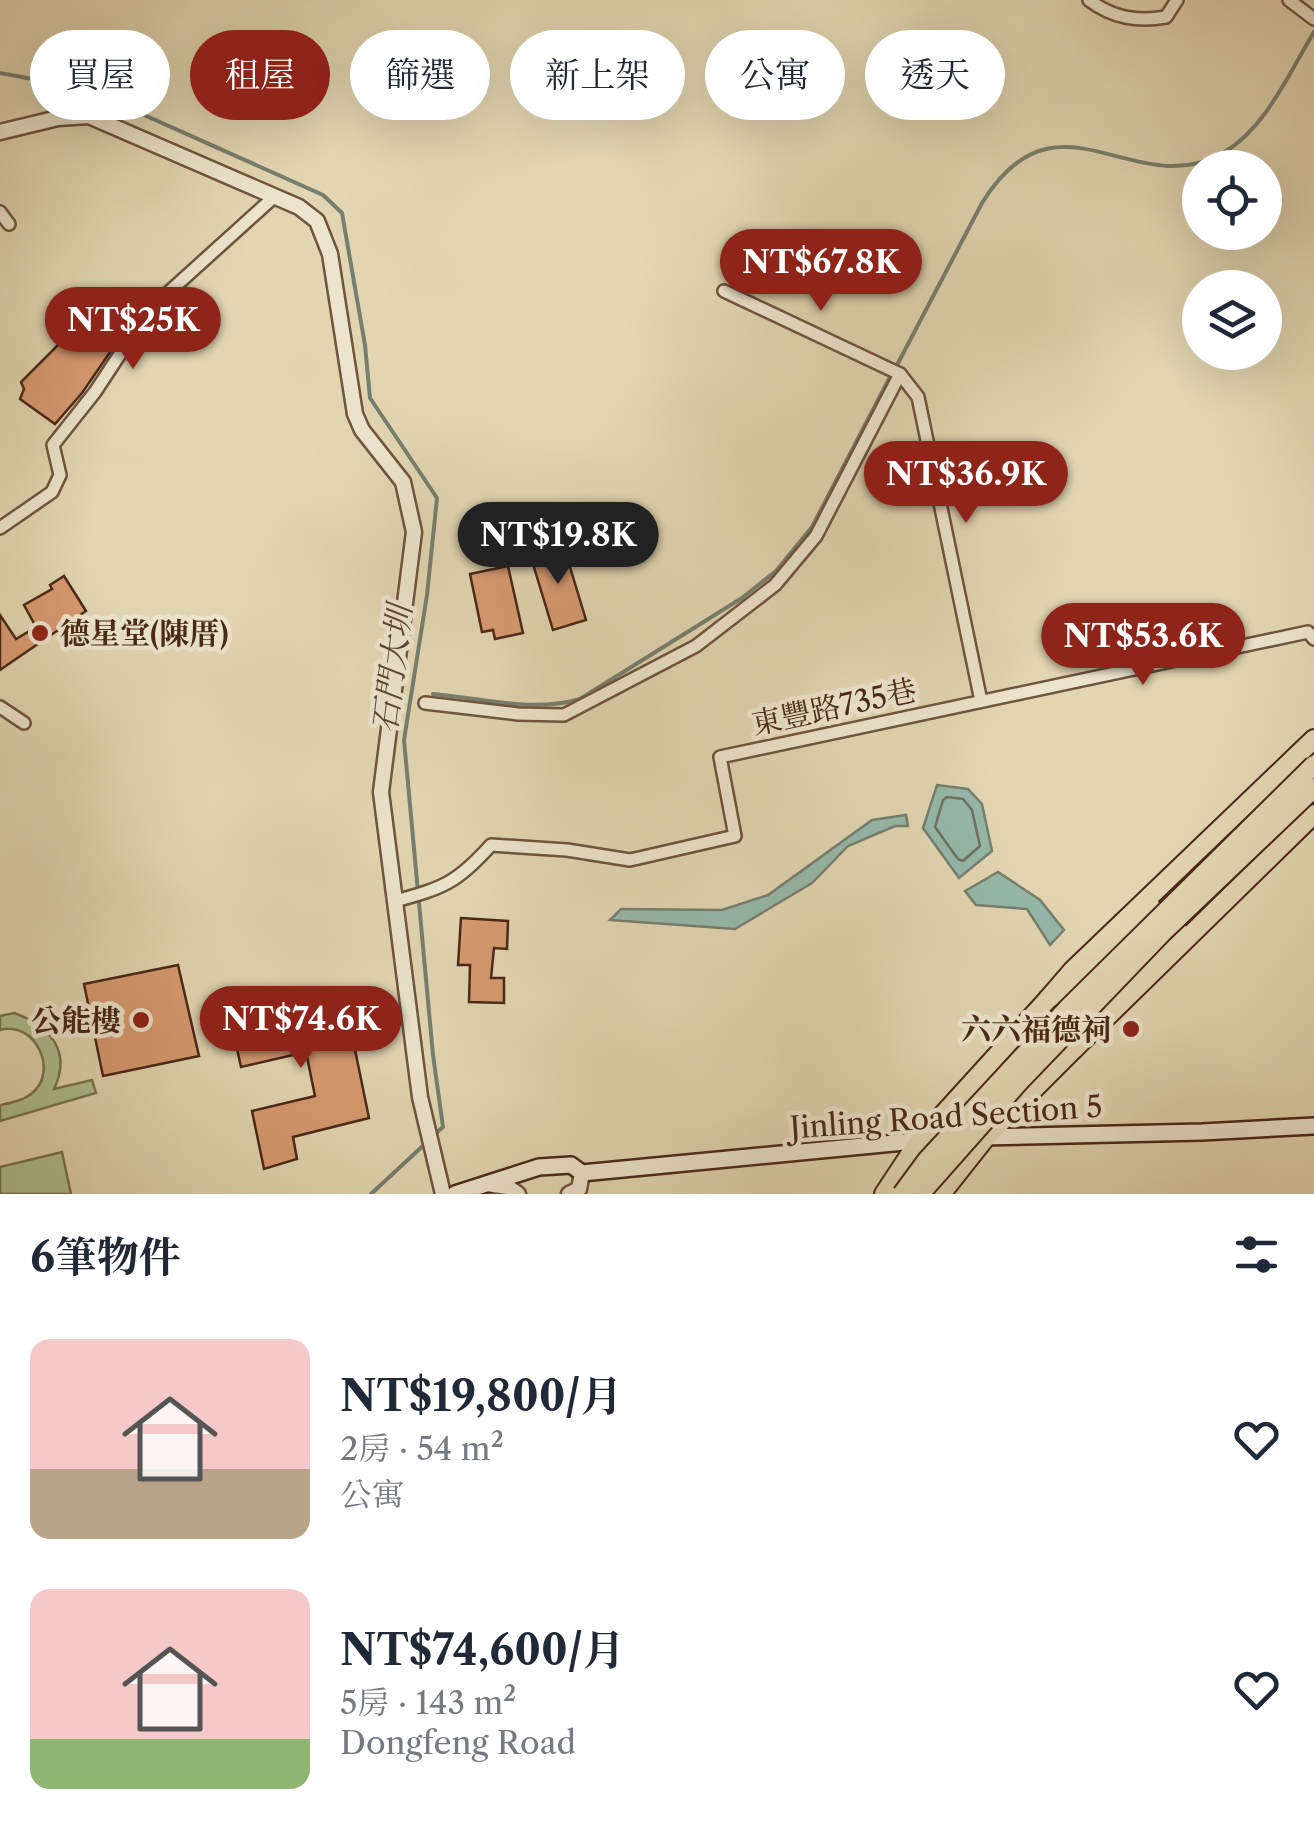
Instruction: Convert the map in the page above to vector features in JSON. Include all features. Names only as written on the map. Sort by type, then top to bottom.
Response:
[{"type":"main road","points":[[884,1194],[919,1141],[1073,970],[1314,740]]},
{"type":"main road","points":[[1048,999],[1073,982],[1314,747]]},
{"type":"main road","points":[[902,1194],[927,1160],[1067,1009],[1314,765]]},
{"type":"main road","points":[[920,1194],[1019,1082],[1163,932],[1314,788]]},
{"type":"main road","points":[[1074,1049],[1105,1006],[1314,803]]},
{"type":"main road","points":[[941,1194],[988,1136],[1314,814]]},
{"type":"main road","name":"Jinling Road Section 5","points":[[481,1184],[539,1166],[572,1164],[582,1173],[988,1136],[1314,1126]]},
{"type":"main road","points":[[455,1194],[481,1184]]},
{"type":"street","points":[[1089,0],[1122,18],[1152,19],[1166,17],[1176,0]]},
{"type":"street","points":[[1289,0],[1310,16]]},
{"type":"street","points":[[0,132],[58,118],[88,116],[275,196],[318,221],[330,254],[355,414],[362,430],[403,482],[414,532],[381,792],[420,1098],[443,1194]]},
{"type":"street","points":[[0,528],[52,492],[60,474],[53,445],[95,392],[149,310],[275,196]]},
{"type":"street","points":[[0,212],[10,224]]},
{"type":"street","points":[[724,291],[900,374],[918,398],[981,701],[1308,632],[1314,639]]},
{"type":"street","points":[[425,703],[564,715],[696,646],[775,585],[816,536],[900,374]]},
{"type":"street","name":"東豐路735巷","points":[[395,901],[446,887],[468,871],[490,845],[567,850],[630,860],[735,836],[720,757],[981,701]]},
{"type":"street","points":[[0,707],[24,723]]},
{"type":"street","points":[[569,1194],[579,1188],[582,1173]]},
{"type":"street","points":[[481,1184],[508,1187],[518,1194]]},
{"type":"green space","points":[[14,1013],[38,1025],[54,1042],[60,1063],[54,1089],[92,1080],[96,1093],[0,1121],[0,1105],[31,1094],[43,1073],[40,1050],[33,1040],[13,1029],[0,1030],[0,1016]]},
{"type":"green space","points":[[62,1152],[71,1194],[0,1194],[0,1167]]},
{"type":"water","points":[[937,785],[968,789],[982,804],[992,851],[959,878],[923,828]]},
{"type":"water","points":[[906,815],[908,826],[895,826],[848,846],[812,883],[735,929],[610,920],[621,909],[722,910],[768,895],[872,820]]},
{"type":"water","points":[[998,872],[1040,900],[1064,930],[1050,945],[1027,909],[976,905],[965,891]]},
{"type":"building","points":[[82,321],[115,345],[55,424],[20,399],[24,389],[21,382]]},
{"type":"building","points":[[563,544],[586,620],[553,630],[530,554]]},
{"type":"building","points":[[508,566],[523,633],[495,639],[493,630],[482,632],[470,574]]},
{"type":"building","name":"德星堂(陳厝)","points":[[64,576],[86,611],[0,670],[0,615],[16,639],[36,627],[24,605],[52,589],[50,585]]},
{"type":"building","points":[[461,918],[508,921],[507,949],[494,948],[491,978],[504,978],[504,1003],[469,1002],[470,965],[458,965]]},
{"type":"building","name":"公能樓","points":[[178,965],[199,1056],[103,1076],[84,984]]},
{"type":"building","points":[[261,995],[264,1019],[345,1001],[369,1118],[293,1137],[297,1159],[264,1169],[252,1111],[315,1096],[306,1052],[241,1067],[227,1003]]},
{"type":"waterway","points":[[896,367],[982,203],[1010,168],[1039,151],[1068,147],[1158,165],[1190,165],[1223,153],[1264,115],[1314,32]]},
{"type":"waterway","name":"石門大圳","points":[[0,73],[86,89],[323,195],[342,213],[370,398],[437,498],[427,595],[404,740],[443,1127],[433,1136]]},
{"type":"waterway","points":[[433,694],[525,705],[580,699],[742,598],[776,571],[812,527],[891,375]]},
{"type":"waterway","name":"石門大圳","points":[[371,1194],[426,1143]]},
{"type":"place","name":"德星堂(陳厝)","points":[[40,633]]},
{"type":"place","name":"公能樓","points":[[141,1020]]},
{"type":"place","name":"六六福德祠","points":[[1131,1029]]}]
